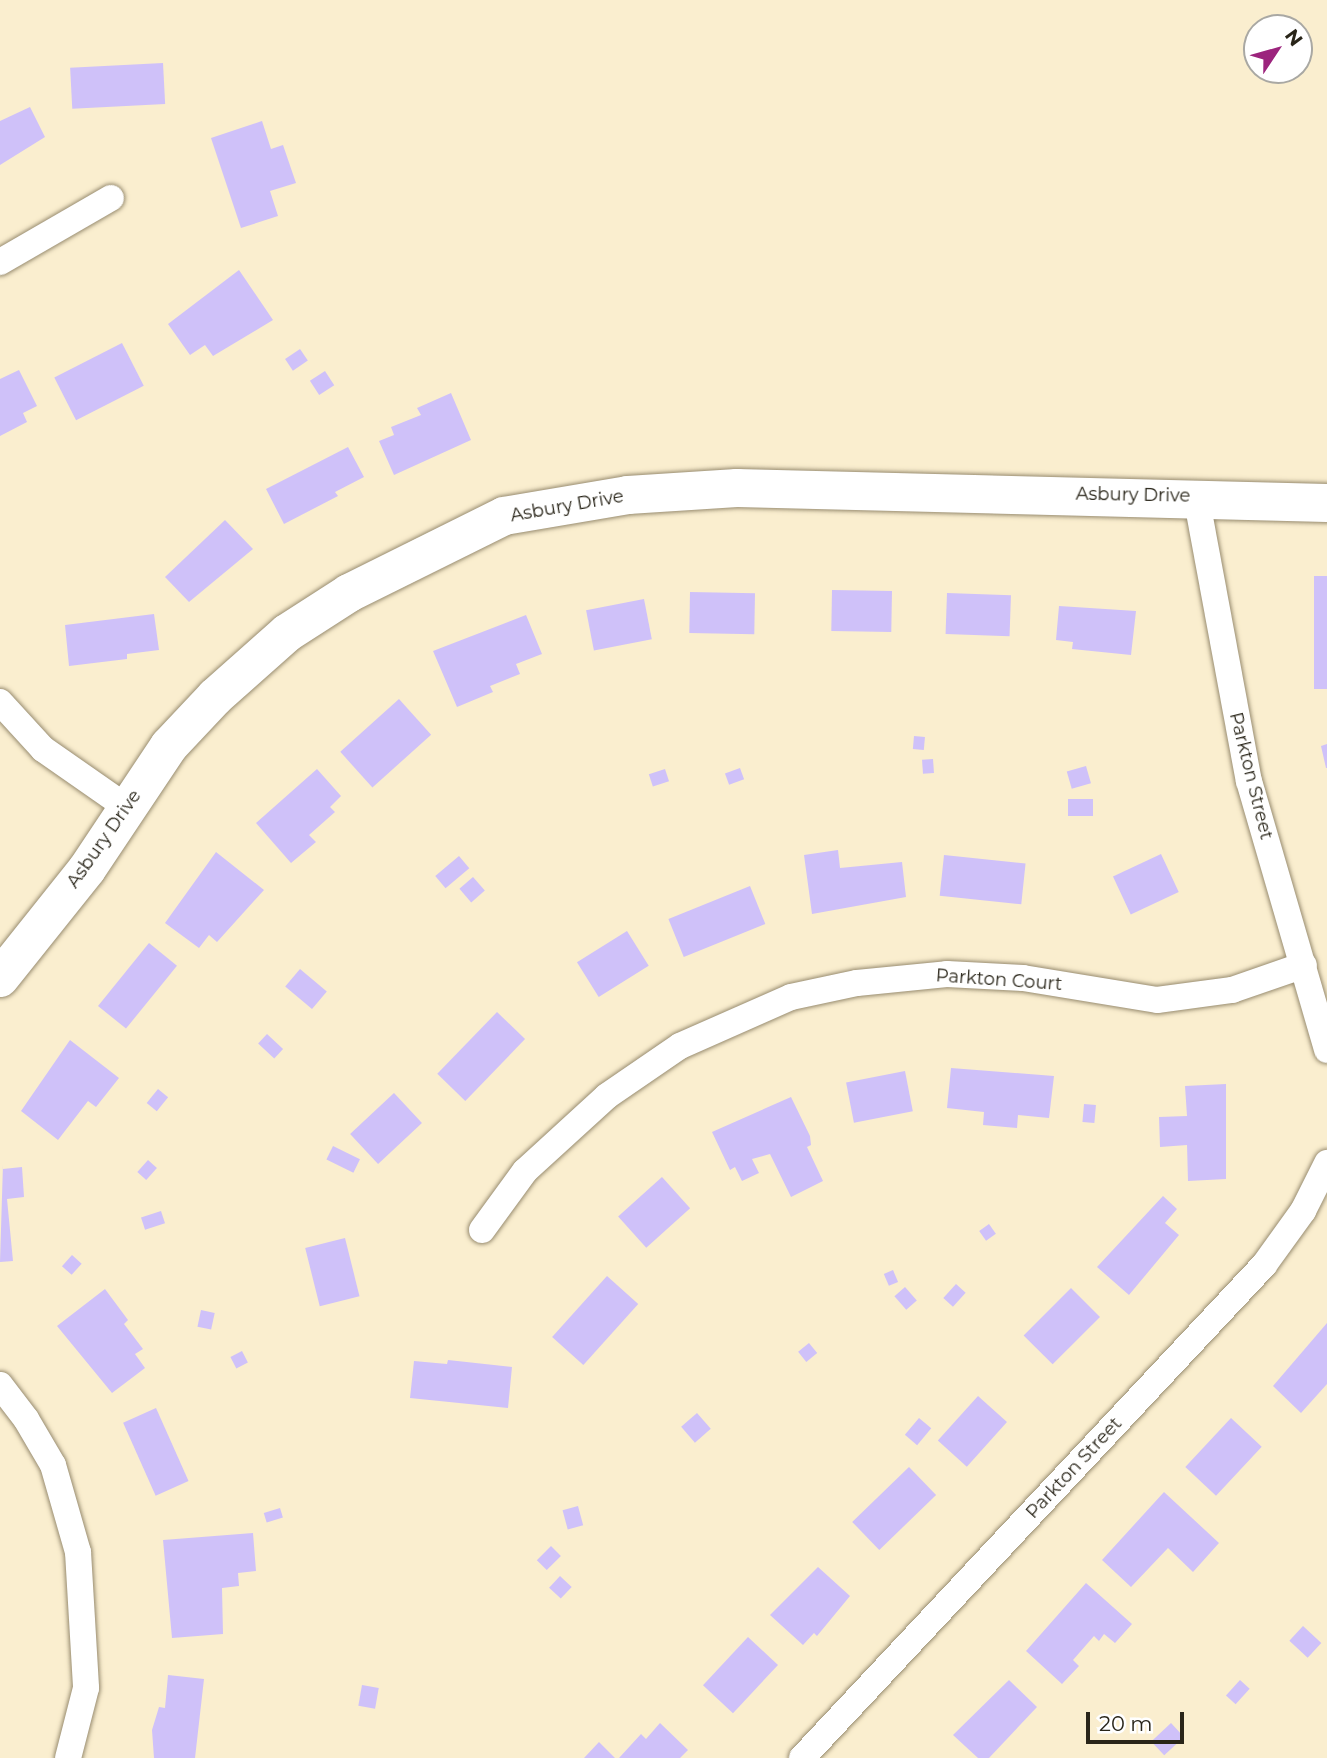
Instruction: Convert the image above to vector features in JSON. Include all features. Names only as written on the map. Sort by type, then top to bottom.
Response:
[{"type":"street","points":[[0,262],[111,198]]},
{"type":"street","name":"Asbury Drive","points":[[0,978],[87,869],[169,746],[215,697],[287,633],[410,559],[504,516],[615,496],[737,488],[1196,496],[1327,503]]},
{"type":"street","name":"Parkton Street","points":[[1196,496],[1249,780],[1327,1050]]},
{"type":"street","points":[[0,702],[43,749],[126,807]]},
{"type":"street","name":"Parkton Court","points":[[482,1230],[525,1171],[607,1096],[680,1046],[791,997],[857,983],[947,974],[1023,978],[1157,1000],[1232,990],[1304,965]]},
{"type":"street","name":"Parkton Street","points":[[802,1758],[1264,1265],[1303,1211],[1327,1163]]},
{"type":"street","points":[[0,1385],[26,1419],[53,1465],[78,1552],[86,1688],[68,1758]]},
{"type":"building","points":[[163,63],[165,104],[72,109],[70,68]]},
{"type":"building","points":[[30,107],[45,137],[0,165],[0,121]]},
{"type":"building","points":[[262,121],[271,149],[283,145],[296,183],[270,191],[278,216],[241,228],[211,138]]},
{"type":"building","points":[[239,270],[273,320],[213,356],[205,345],[190,355],[168,324]]},
{"type":"building","points":[[122,343],[144,386],[76,420],[54,378]]},
{"type":"building","points":[[300,349],[308,361],[293,371],[285,359]]},
{"type":"building","points":[[19,370],[37,406],[23,413],[27,422],[0,436],[0,379]]},
{"type":"building","points":[[325,371],[334,385],[319,395],[310,381]]},
{"type":"building","points":[[451,393],[471,440],[394,475],[379,441],[394,435],[391,427],[421,415],[417,408]]},
{"type":"building","points":[[348,447],[364,477],[335,492],[338,496],[284,524],[266,489]]},
{"type":"building","points":[[225,520],[253,549],[189,602],[165,577]]},
{"type":"building","points":[[1314,576],[1327,576],[1327,689],[1314,689]]},
{"type":"building","points":[[832,590],[892,591],[891,632],[831,631]]},
{"type":"building","points":[[690,592],[755,593],[754,634],[689,633]]},
{"type":"building","points":[[947,593],[1011,595],[1010,636],[946,634]]},
{"type":"building","points":[[644,599],[652,639],[594,651],[586,610]]},
{"type":"building","points":[[1059,606],[1136,611],[1131,655],[1072,649],[1073,642],[1056,640]]},
{"type":"building","points":[[154,614],[159,650],[127,654],[127,659],[69,666],[65,625]]},
{"type":"building","points":[[526,615],[542,654],[516,664],[520,674],[490,686],[493,692],[457,707],[433,651]]},
{"type":"building","points":[[399,699],[431,735],[372,788],[340,752]]},
{"type":"building","points":[[914,736],[925,737],[924,750],[913,749]]},
{"type":"building","points":[[1327,744],[1327,768],[1326,768],[1321,746]]},
{"type":"building","points":[[933,759],[934,773],[923,774],[922,760]]},
{"type":"building","points":[[1086,766],[1091,783],[1072,789],[1067,772]]},
{"type":"building","points":[[740,768],[744,779],[729,785],[725,773]]},
{"type":"building","points":[[317,769],[341,796],[330,807],[335,812],[309,835],[316,842],[291,863],[256,823]]},
{"type":"building","points":[[665,769],[669,781],[653,787],[649,774]]},
{"type":"building","points":[[1068,799],[1093,799],[1093,816],[1068,816]]},
{"type":"building","points":[[838,850],[840,868],[902,862],[906,897],[812,914],[804,855]]},
{"type":"building","points":[[216,852],[264,890],[217,942],[209,935],[199,948],[165,923]]},
{"type":"building","points":[[1161,854],[1179,892],[1131,914],[1113,876]]},
{"type":"building","points":[[944,855],[1026,864],[1021,904],[940,896]]},
{"type":"building","points":[[459,856],[469,868],[446,888],[435,876]]},
{"type":"building","points":[[473,877],[485,891],[471,902],[459,889]]},
{"type":"building","points":[[750,886],[765,924],[684,957],[668,919]]},
{"type":"building","points":[[627,931],[649,966],[599,997],[577,962]]},
{"type":"building","points":[[149,943],[177,966],[126,1029],[98,1006]]},
{"type":"building","points":[[300,969],[327,991],[312,1009],[285,987]]},
{"type":"building","points":[[497,1012],[525,1039],[465,1101],[437,1074]]},
{"type":"building","points":[[267,1034],[283,1049],[274,1059],[258,1044]]},
{"type":"building","points":[[70,1040],[119,1078],[96,1107],[88,1101],[58,1140],[21,1111]]},
{"type":"building","points":[[951,1068],[1054,1076],[1049,1118],[1018,1115],[1017,1128],[983,1125],[984,1112],[947,1108]]},
{"type":"building","points":[[905,1071],[913,1111],[854,1123],[846,1082]]},
{"type":"building","points":[[1226,1084],[1226,1179],[1188,1181],[1187,1145],[1160,1147],[1159,1117],[1187,1116],[1185,1086]]},
{"type":"building","points":[[158,1089],[168,1097],[157,1111],[147,1103]]},
{"type":"building","points":[[394,1093],[422,1123],[378,1164],[350,1134]]},
{"type":"building","points":[[791,1097],[810,1136],[811,1145],[807,1147],[823,1181],[791,1197],[770,1154],[752,1159],[759,1173],[742,1181],[735,1167],[730,1170],[712,1132]]},
{"type":"building","points":[[1084,1104],[1096,1105],[1094,1123],[1082,1122]]},
{"type":"building","points":[[333,1146],[360,1159],[353,1173],[326,1159]]},
{"type":"building","points":[[148,1160],[157,1168],[146,1180],[137,1172]]},
{"type":"building","points":[[3,1164],[3,1169],[22,1167],[24,1197],[7,1199],[13,1261],[0,1262]]},
{"type":"building","points":[[662,1177],[690,1208],[646,1248],[618,1216]]},
{"type":"building","points":[[1163,1196],[1177,1209],[1165,1223],[1179,1235],[1129,1295],[1097,1267]]},
{"type":"building","points":[[161,1211],[165,1223],[145,1230],[141,1217]]},
{"type":"building","points":[[989,1224],[996,1234],[986,1241],[979,1231]]},
{"type":"building","points":[[345,1238],[360,1296],[320,1306],[305,1248]]},
{"type":"building","points":[[72,1255],[82,1264],[72,1275],[62,1266]]},
{"type":"building","points":[[893,1270],[898,1282],[889,1286],[884,1274]]},
{"type":"building","points":[[607,1276],[638,1304],[583,1365],[552,1337]]},
{"type":"building","points":[[956,1284],[966,1293],[953,1307],[943,1298]]},
{"type":"building","points":[[905,1287],[917,1301],[906,1310],[894,1296]]},
{"type":"building","points":[[1071,1288],[1100,1317],[1053,1364],[1024,1335]]},
{"type":"building","points":[[105,1289],[128,1320],[124,1324],[143,1349],[135,1354],[145,1368],[112,1393],[57,1326]]},
{"type":"building","points":[[201,1310],[215,1313],[211,1330],[197,1327]]},
{"type":"building","points":[[1327,1323],[1327,1384],[1301,1413],[1273,1386]]},
{"type":"building","points":[[809,1343],[817,1353],[806,1362],[798,1352]]},
{"type":"building","points":[[242,1351],[248,1363],[236,1368],[230,1357]]},
{"type":"building","points":[[448,1360],[512,1367],[508,1408],[410,1398],[414,1361],[447,1364]]},
{"type":"building","points":[[978,1396],[1007,1422],[967,1467],[938,1441]]},
{"type":"building","points":[[156,1408],[189,1481],[156,1496],[123,1423]]},
{"type":"building","points":[[697,1413],[711,1429],[695,1443],[681,1427]]},
{"type":"building","points":[[919,1418],[931,1428],[917,1445],[905,1435]]},
{"type":"building","points":[[1231,1418],[1262,1447],[1216,1496],[1185,1467]]},
{"type":"building","points":[[909,1467],[936,1495],[879,1550],[852,1522]]},
{"type":"building","points":[[1164,1492],[1219,1543],[1193,1572],[1168,1548],[1131,1587],[1102,1560]]},
{"type":"building","points":[[578,1506],[583,1525],[568,1529],[563,1510]]},
{"type":"building","points":[[280,1508],[283,1518],[267,1523],[264,1513]]},
{"type":"building","points":[[253,1533],[256,1571],[238,1573],[239,1586],[222,1588],[223,1634],[172,1638],[163,1540]]},
{"type":"building","points":[[551,1546],[561,1556],[547,1570],[537,1560]]},
{"type":"building","points":[[818,1567],[850,1596],[817,1636],[814,1633],[803,1645],[770,1615]]},
{"type":"building","points":[[560,1576],[572,1587],[561,1599],[549,1588]]},
{"type":"building","points":[[1086,1583],[1132,1624],[1115,1643],[1104,1634],[1099,1641],[1094,1636],[1073,1660],[1079,1666],[1062,1684],[1026,1651]]},
{"type":"building","points":[[1303,1626],[1321,1643],[1308,1658],[1289,1641]]},
{"type":"building","points":[[748,1637],[778,1665],[733,1713],[703,1685]]},
{"type":"building","points":[[168,1675],[204,1679],[195,1758],[154,1758],[152,1730],[159,1707],[165,1708]]},
{"type":"building","points":[[1009,1680],[1037,1707],[989,1758],[978,1758],[953,1735]]},
{"type":"building","points":[[1240,1680],[1250,1689],[1236,1704],[1226,1696]]},
{"type":"building","points":[[362,1685],[379,1688],[375,1709],[358,1706]]},
{"type":"building","points":[[660,1723],[688,1750],[680,1758],[619,1758],[641,1734],[646,1739]]},
{"type":"building","points":[[1171,1723],[1184,1737],[1164,1755],[1151,1741]]},
{"type":"building","points":[[599,1742],[615,1758],[584,1758]]}]
